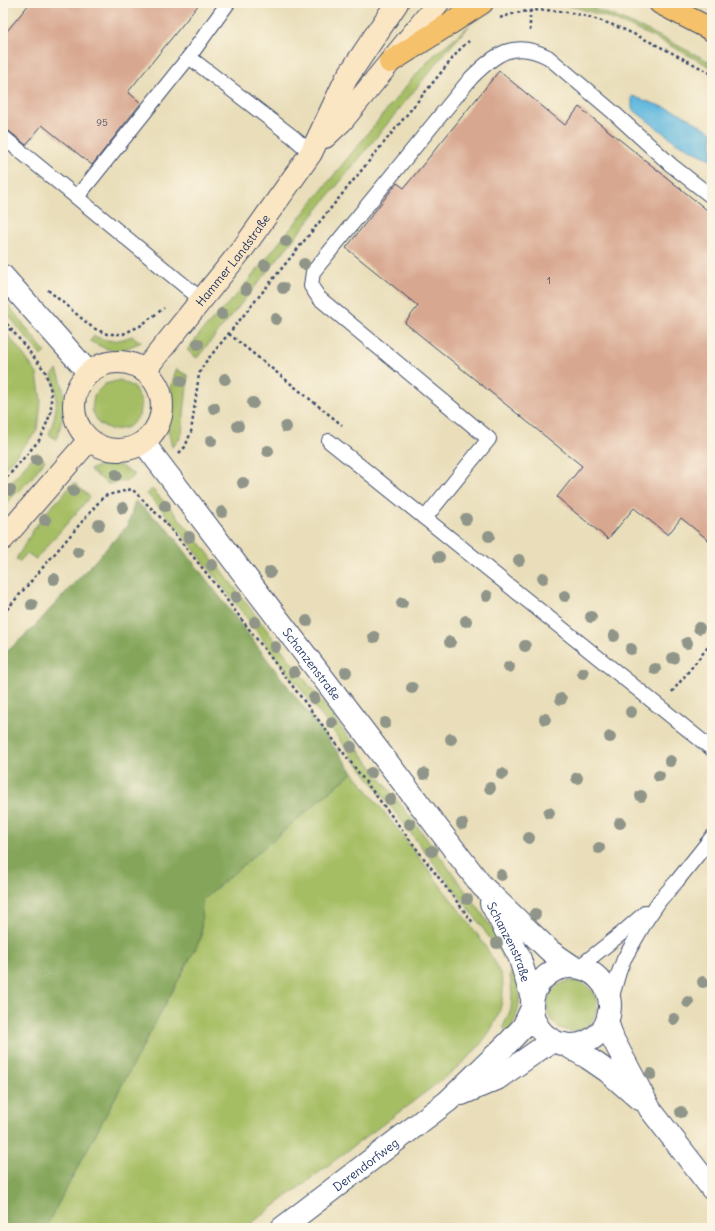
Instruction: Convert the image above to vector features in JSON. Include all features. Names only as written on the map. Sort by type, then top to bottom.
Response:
[{"type":"main road","points":[[390,62],[482,3]]},
{"type":"main road","points":[[660,3],[712,30]]},
{"type":"street","name":"Hammer Landstraße","points":[[314,149],[346,79],[397,3]]},
{"type":"street","name":"Hammer Landstraße","points":[[144,370],[244,247],[314,149],[342,121],[438,3]]},
{"type":"street","points":[[3,276],[89,373]]},
{"type":"street","points":[[126,362],[144,370],[152,378],[161,396],[162,407],[160,417],[151,435],[143,442],[134,446],[116,450],[97,445],[89,440],[81,430],[76,419],[74,407],[75,394],[81,383],[89,373],[97,367],[106,364],[126,362]]},
{"type":"street","points":[[3,539],[89,440]]},
{"type":"street","name":"Schanzenstraße","points":[[143,442],[482,886],[550,951],[576,967]]},
{"type":"street","name":"Schanzenstraße","points":[[482,886],[519,956],[532,1003],[534,1019],[538,1028],[559,1043],[588,1058],[607,1072],[650,1109]]},
{"type":"street","name":"Schanzenstraße","points":[[532,1003],[536,988],[542,979],[551,972],[561,968],[576,967],[589,970],[600,980],[608,993],[610,1008],[607,1021],[613,1039],[626,1065],[650,1109],[712,1189]]},
{"type":"street","name":"Derendorfweg","points":[[282,1228],[448,1101],[523,1027],[532,1003]]},
{"type":"street","points":[[559,1043],[574,1045],[584,1043],[593,1038],[601,1031],[606,1022],[610,1008]]},
{"type":"street","name":"Derendorfweg","points":[[448,1101],[497,1079],[540,1049],[559,1043]]},
{"type":"lane","points":[[77,197],[188,57],[228,3]]},
{"type":"lane","points":[[425,518],[489,439],[319,298],[311,286],[313,272],[471,78],[494,57],[506,51],[529,49],[538,52],[548,57],[613,112],[670,164],[712,197]]},
{"type":"lane","points":[[188,57],[293,137],[314,149]]},
{"type":"lane","points":[[3,137],[202,300]]},
{"type":"lane","points":[[329,441],[712,749]]},
{"type":"lane","points":[[576,967],[618,937],[660,900],[677,882],[712,837]]},
{"type":"lane","points":[[610,1008],[619,972],[624,959],[647,919],[660,900]]},
{"type":"path","points":[[498,20],[510,13],[530,8],[554,8],[584,14],[608,22],[712,74]]},
{"type":"path","points":[[529,49],[530,8]]},
{"type":"path","points":[[176,456],[185,447],[191,432],[199,374],[204,364],[461,48],[471,39]]},
{"type":"path","points":[[92,328],[107,334],[123,334],[140,326],[165,307]]},
{"type":"path","points":[[3,318],[45,370],[52,391],[51,412],[41,438],[3,482]]},
{"type":"path","points":[[3,332],[11,329]]},
{"type":"path","points":[[3,614],[104,496],[132,489],[164,521],[204,570],[475,924]]},
{"type":"path","points":[[672,692],[712,642]]},
{"type":"green space","points":[[557,3],[578,3],[611,15],[649,31],[712,63],[712,68],[656,38],[617,21],[598,14]]},
{"type":"green space","points":[[469,26],[440,59],[197,358],[187,350],[203,330],[240,291],[411,80],[434,55]]},
{"type":"green space","points":[[3,298],[45,352],[41,356],[3,308]]},
{"type":"green space","points":[[6,333],[37,374],[41,400],[36,432],[3,470],[3,334]]},
{"type":"green space","points":[[94,336],[113,340],[132,336],[141,342],[121,350],[115,350],[104,348],[90,341]]},
{"type":"green space","points":[[176,369],[188,376],[182,434],[179,440],[172,447],[167,426],[170,409],[171,388]]},
{"type":"green space","points":[[57,370],[63,389],[64,405],[62,421],[56,440],[49,434],[54,419],[56,404],[56,390],[52,375]]},
{"type":"green space","points":[[120,380],[134,387],[141,401],[139,416],[129,427],[113,430],[99,424],[92,410],[94,395],[105,384]]},
{"type":"green space","points":[[37,452],[45,460],[30,480],[3,506],[3,491]]},
{"type":"green space","points":[[102,464],[117,464],[135,475],[127,481],[108,484],[90,470]]},
{"type":"green space","points":[[74,483],[90,497],[36,559],[27,553],[19,562],[16,559],[34,529],[44,515]]},
{"type":"green space","points":[[152,489],[201,544],[436,851],[481,912],[510,955],[504,959],[475,917],[194,549],[166,514],[147,494]]},
{"type":"green space","points":[[135,501],[168,529],[353,772],[202,900],[201,938],[45,1228],[3,1228],[3,655],[33,628],[128,525]]},
{"type":"green space","points":[[353,772],[469,923],[496,965],[503,987],[502,1003],[490,1031],[471,1055],[447,1076],[245,1228],[45,1228],[201,938],[202,900]]},
{"type":"green space","points":[[516,969],[520,994],[518,1010],[516,1018],[508,1033],[503,1027],[511,1009],[512,994],[510,974]]},
{"type":"green space","points":[[567,981],[577,981],[590,988],[597,1001],[597,1011],[590,1024],[577,1031],[567,1031],[558,1027],[551,1020],[547,1011],[547,1001],[551,992],[558,985]]},
{"type":"water","points":[[632,96],[678,112],[712,132],[712,160],[677,143],[632,109]]},
{"type":"building","points":[[30,3],[200,3],[128,92],[141,103],[92,165],[42,125],[26,145],[3,126],[3,36]]},
{"type":"building","points":[[499,71],[565,125],[579,107],[712,214],[712,543],[681,518],[668,535],[634,508],[608,539],[557,497],[582,466],[405,323],[418,306],[346,248],[397,183],[404,188]]}]
